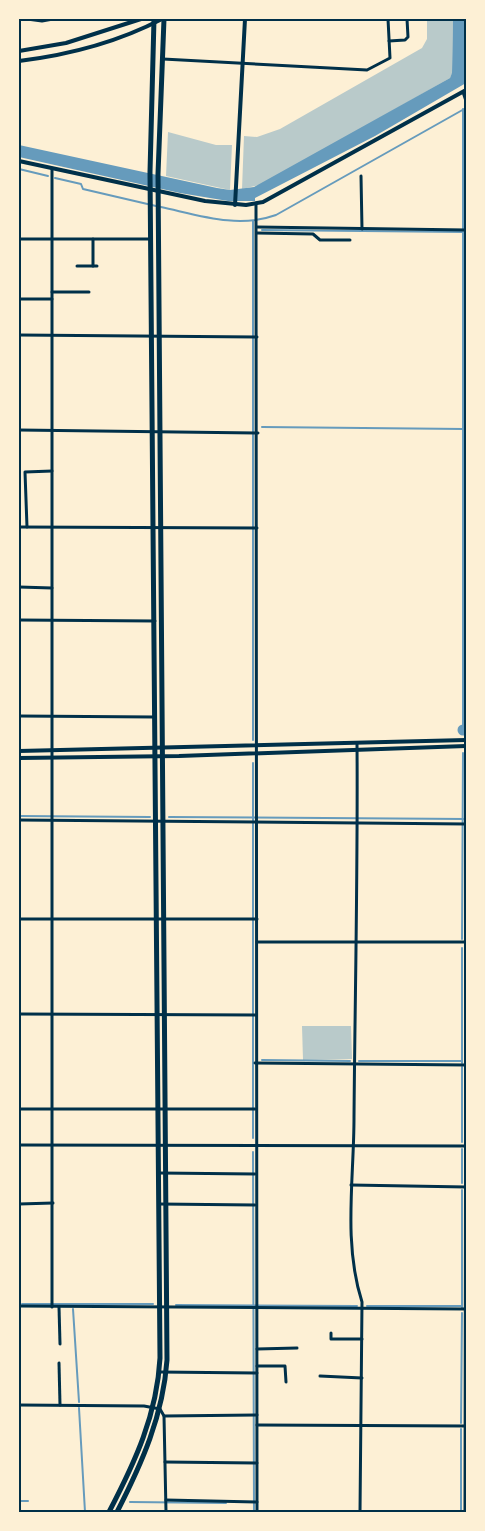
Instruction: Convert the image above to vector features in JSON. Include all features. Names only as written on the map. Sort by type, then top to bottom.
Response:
[{"type":"highway","points":[[116,1512],[143,1460],[160,1409],[166,1373],[166,1146],[158,206],[163,19]]},
{"type":"highway","points":[[109,1512],[140,1450],[153,1406],[159,1372],[158,1015],[150,188],[154,21]]},
{"type":"street","points":[[27,19],[42,21],[53,19]]},
{"type":"street","points":[[19,51],[66,42],[141,19]]},
{"type":"street","points":[[19,61],[69,53],[99,45],[154,21],[163,19]]},
{"type":"street","points":[[236,203],[245,19]]},
{"type":"street","points":[[162,59],[367,70],[390,58],[388,19]]},
{"type":"street","points":[[389,41],[405,40],[408,38],[407,19]]},
{"type":"street","points":[[19,161],[158,190],[236,203],[256,204],[336,163],[464,91],[466,101]]},
{"type":"street","points":[[52,168],[52,1305]]},
{"type":"street","points":[[361,176],[362,229]]},
{"type":"street","points":[[256,204],[255,528],[257,753],[254,919],[257,942],[254,1015],[255,1063],[253,1109],[255,1146],[253,1205],[254,1307],[257,1348],[255,1373],[255,1415],[257,1425],[255,1502],[257,1512]]},
{"type":"street","points":[[257,223],[362,229],[464,230]]},
{"type":"street","points":[[257,233],[313,234],[320,240],[350,240]]},
{"type":"street","points":[[19,239],[151,239]]},
{"type":"street","points":[[77,266],[95,266],[93,239]]},
{"type":"street","points":[[52,292],[89,292]]},
{"type":"street","points":[[19,299],[52,299]]},
{"type":"street","points":[[19,335],[255,337]]},
{"type":"street","points":[[19,430],[255,433]]},
{"type":"street","points":[[27,527],[25,472],[52,471]]},
{"type":"street","points":[[19,527],[255,528]]},
{"type":"street","points":[[19,587],[52,588]]},
{"type":"street","points":[[19,620],[155,621]]},
{"type":"street","points":[[19,716],[154,717]]},
{"type":"street","points":[[19,751],[162,749],[466,740]]},
{"type":"street","points":[[357,743],[354,1147],[351,1185],[353,1261],[362,1308],[360,1512]]},
{"type":"street","points":[[19,758],[156,757],[466,746]]},
{"type":"street","points":[[19,820],[52,817],[156,822],[356,820],[463,824]]},
{"type":"street","points":[[465,1512],[466,875]]},
{"type":"street","points":[[19,919],[254,919]]},
{"type":"street","points":[[257,942],[466,942]]},
{"type":"street","points":[[19,1014],[254,1015]]},
{"type":"street","points":[[255,1063],[466,1065]]},
{"type":"street","points":[[19,1109],[253,1109]]},
{"type":"street","points":[[19,1145],[466,1146]]},
{"type":"street","points":[[159,1173],[253,1174]]},
{"type":"street","points":[[351,1185],[466,1187]]},
{"type":"street","points":[[19,1204],[53,1204]]},
{"type":"street","points":[[159,1204],[253,1205]]},
{"type":"street","points":[[19,1306],[466,1309]]},
{"type":"street","points":[[59,1307],[60,1344]]},
{"type":"street","points":[[331,1333],[331,1339],[362,1339]]},
{"type":"street","points":[[257,1348],[297,1348]]},
{"type":"street","points":[[59,1363],[60,1405]]},
{"type":"street","points":[[257,1366],[286,1366],[286,1382]]},
{"type":"street","points":[[159,1372],[255,1373]]},
{"type":"street","points":[[320,1376],[362,1378]]},
{"type":"street","points":[[19,1405],[153,1406],[160,1409],[164,1416],[166,1512]]},
{"type":"street","points":[[164,1416],[255,1415]]},
{"type":"street","points":[[257,1425],[466,1426]]},
{"type":"street","points":[[165,1462],[255,1463]]},
{"type":"street","points":[[166,1501],[255,1502]]},
{"type":"shaded area","points":[[427,19],[453,19],[452,74],[450,78],[263,184],[242,189],[244,136],[257,137],[280,129],[422,48],[427,39]]},
{"type":"shaded area","points":[[168,132],[216,145],[232,145],[230,190],[166,176]]},
{"type":"shaded area","points":[[302,1026],[351,1026],[352,1059],[303,1060]]},
{"type":"water","points":[[453,19],[466,19],[466,83],[375,136],[255,198],[255,201],[228,201],[180,193],[19,157],[19,145],[217,188],[230,190],[254,187],[450,78],[452,73]]},
{"type":"waterway","points":[[161,207],[204,217],[233,221],[262,219],[276,215],[466,108]]},
{"type":"waterway","points":[[463,109],[463,734]]},
{"type":"waterway","points":[[19,169],[48,176]]},
{"type":"waterway","points":[[55,178],[81,184],[83,189],[156,206]]},
{"type":"waterway","points":[[253,221],[253,740]]},
{"type":"waterway","points":[[262,230],[464,232]]},
{"type":"waterway","points":[[262,427],[464,429]]},
{"type":"waterway","points":[[462,939],[463,753]]},
{"type":"waterway","points":[[253,763],[253,1138]]},
{"type":"waterway","points":[[19,816],[150,817]]},
{"type":"waterway","points":[[169,817],[466,819]]},
{"type":"waterway","points":[[462,948],[462,1063]]},
{"type":"waterway","points":[[262,1060],[350,1061]]},
{"type":"waterway","points":[[359,1061],[462,1061]]},
{"type":"waterway","points":[[462,1067],[462,1142]]},
{"type":"waterway","points":[[462,1149],[462,1183]]},
{"type":"waterway","points":[[253,1152],[254,1512]]},
{"type":"waterway","points":[[462,1190],[462,1308]]},
{"type":"waterway","points":[[22,1304],[153,1304]]},
{"type":"waterway","points":[[176,1305],[357,1306]]},
{"type":"waterway","points":[[367,1306],[462,1306]]},
{"type":"waterway","points":[[73,1309],[79,1402]]},
{"type":"waterway","points":[[461,1423],[462,1313]]},
{"type":"waterway","points":[[79,1408],[85,1512]]},
{"type":"waterway","points":[[461,1429],[461,1512]]},
{"type":"waterway","points":[[19,1501],[28,1501]]},
{"type":"waterway","points":[[130,1502],[226,1503]]}]
